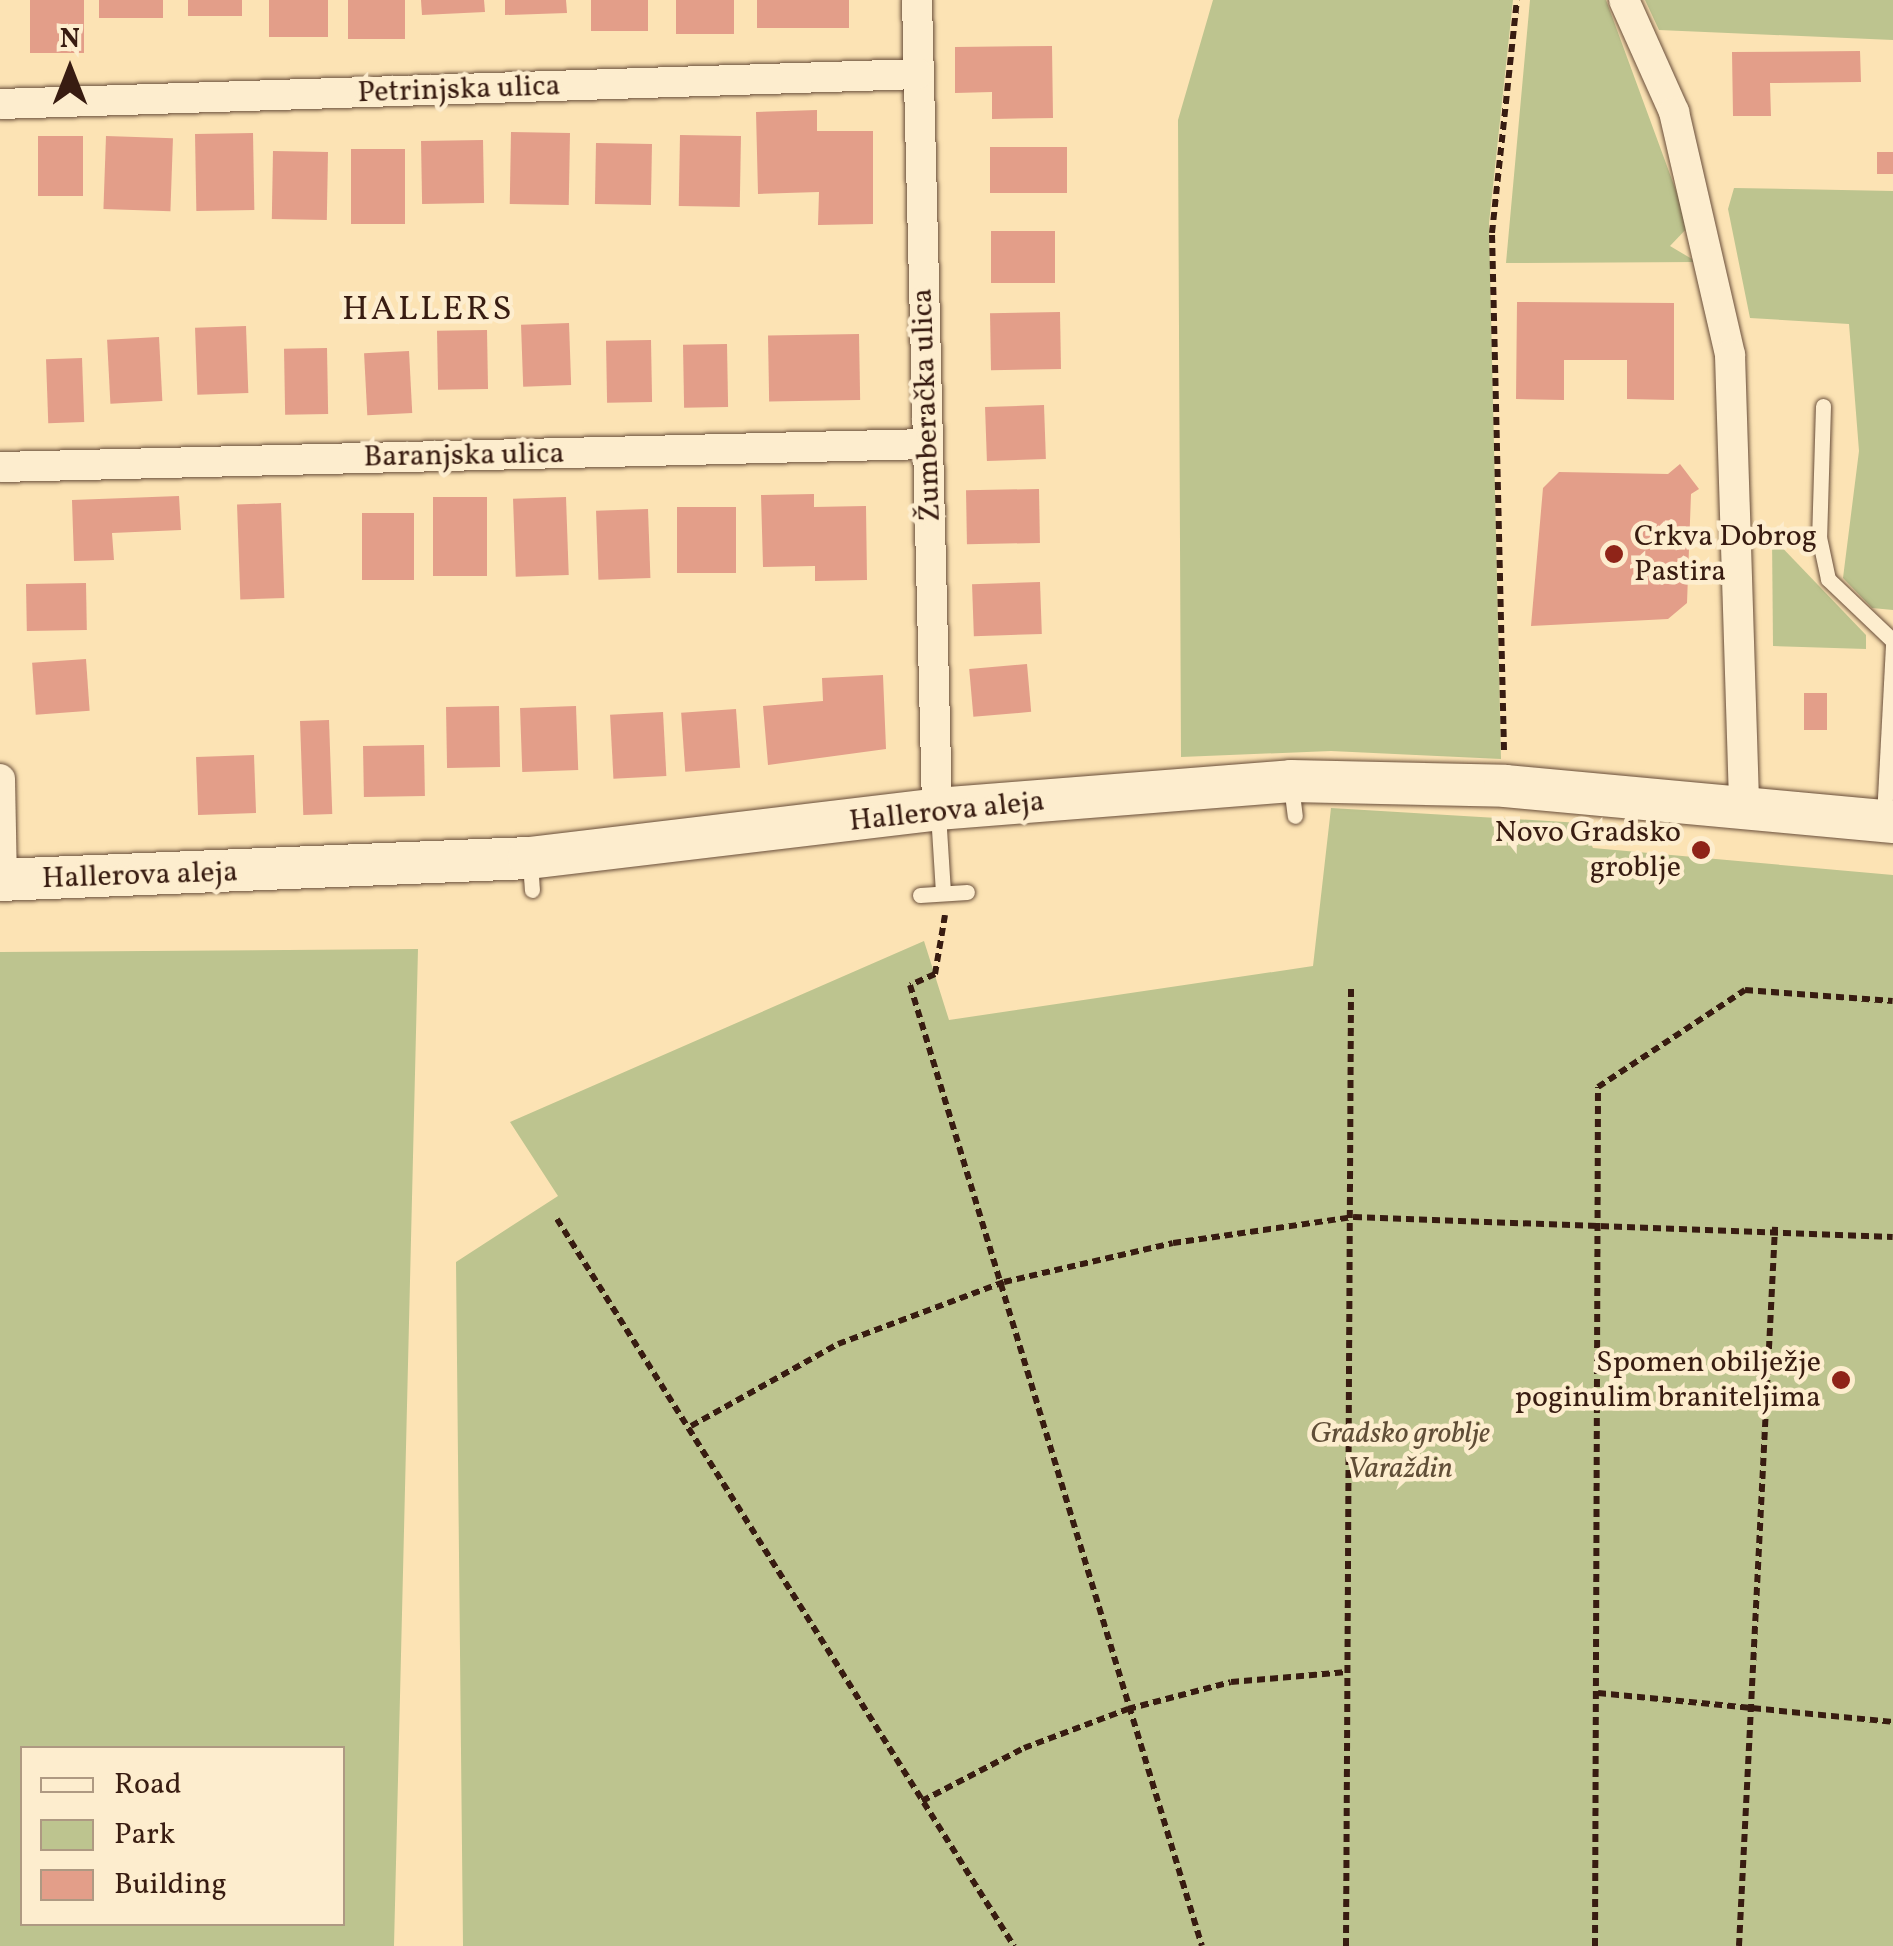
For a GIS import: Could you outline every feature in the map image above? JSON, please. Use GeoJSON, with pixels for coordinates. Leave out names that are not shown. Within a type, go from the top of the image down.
{"type":"FeatureCollection","features":[{"type":"Feature","properties":{"kind":"main road","name":"Hallerova aleja"},"geometry":{"type":"LineString","coordinates":[[1,880],[531,874],[937,809],[1293,799],[1506,786],[1888,821]]}},
{"type":"Feature","properties":{"kind":"street","name":"Žumberačka ulica"},"geometry":{"type":"LineString","coordinates":[[917,0],[937,809]]}},
{"type":"Feature","properties":{"kind":"street"},"geometry":{"type":"LineString","coordinates":[[1624,0],[1674,112],[1730,354],[1744,807]]}},
{"type":"Feature","properties":{"kind":"street","name":"Petrinjska ulica"},"geometry":{"type":"LineString","coordinates":[[0,104],[918,74]]}},
{"type":"Feature","properties":{"kind":"street","name":"Baranjska ulica"},"geometry":{"type":"LineString","coordinates":[[0,466],[928,444]]}},
{"type":"Feature","properties":{"kind":"street"},"geometry":{"type":"LineString","coordinates":[[0,780],[1,880]]}},
{"type":"Feature","properties":{"kind":"lane"},"geometry":{"type":"LineString","coordinates":[[1823,406],[1819,538],[1828,579],[1893,643],[1888,821]]}},
{"type":"Feature","properties":{"kind":"lane"},"geometry":{"type":"LineString","coordinates":[[937,809],[943,894]]}},
{"type":"Feature","properties":{"kind":"lane"},"geometry":{"type":"LineString","coordinates":[[920,895],[967,892]]}},
{"type":"Feature","properties":{"kind":"path"},"geometry":{"type":"LineString","coordinates":[[1506,786],[1492,233],[1518,0]]}},
{"type":"Feature","properties":{"kind":"path"},"geometry":{"type":"LineString","coordinates":[[943,894],[948,938],[935,974],[910,985],[1004,1282],[1128,1709],[1202,1946]]}},
{"type":"Feature","properties":{"kind":"path"},"geometry":{"type":"LineString","coordinates":[[1346,1946],[1354,1217],[1351,985]]}},
{"type":"Feature","properties":{"kind":"path"},"geometry":{"type":"LineString","coordinates":[[1595,1946],[1598,1087],[1745,990],[1893,1001]]}},
{"type":"Feature","properties":{"kind":"path"},"geometry":{"type":"LineString","coordinates":[[691,1426],[838,1344],[1004,1282],[1172,1243],[1354,1217],[1775,1227],[1893,1236]]}},
{"type":"Feature","properties":{"kind":"path"},"geometry":{"type":"LineString","coordinates":[[557,1219],[691,1426],[1014,1946]]}},
{"type":"Feature","properties":{"kind":"path"},"geometry":{"type":"LineString","coordinates":[[1739,1946],[1775,1227]]}},
{"type":"Feature","properties":{"kind":"path"},"geometry":{"type":"LineString","coordinates":[[922,1801],[1024,1748],[1128,1709],[1230,1682],[1347,1672]]}},
{"type":"Feature","properties":{"kind":"path"},"geometry":{"type":"LineString","coordinates":[[1598,1694],[1893,1722]]}},
{"type":"Feature","properties":{"kind":"green space"},"geometry":{"type":"Polygon","coordinates":[[[1213,0],[1513,0],[1489,223],[1501,759],[1331,751],[1181,757],[1178,120],[1213,0]]]}},
{"type":"Feature","properties":{"kind":"green space"},"geometry":{"type":"Polygon","coordinates":[[[1530,0],[1606,0],[1689,226],[1670,246],[1697,262],[1506,263],[1530,0]]]}},
{"type":"Feature","properties":{"kind":"green space"},"geometry":{"type":"Polygon","coordinates":[[[1645,0],[1893,0],[1893,40],[1659,30],[1645,0]]]}},
{"type":"Feature","properties":{"kind":"green space"},"geometry":{"type":"Polygon","coordinates":[[[1734,188],[1893,191],[1893,610],[1872,608],[1843,578],[1859,451],[1849,324],[1750,318],[1728,209],[1734,188]]]}},
{"type":"Feature","properties":{"kind":"green space"},"geometry":{"type":"Polygon","coordinates":[[[1772,537],[1866,635],[1866,649],[1773,646],[1772,537]]]}},
{"type":"Feature","properties":{"kind":"green space","name":"Gradsko groblje Varaždin"},"geometry":{"type":"Polygon","coordinates":[[[1331,808],[1581,823],[1593,848],[1893,875],[1893,1946],[463,1946],[456,1262],[558,1196],[510,1122],[924,941],[949,1020],[1313,966],[1331,808]]]}},
{"type":"Feature","properties":{"kind":"green space"},"geometry":{"type":"Polygon","coordinates":[[[418,949],[394,1946],[0,1946],[0,952],[418,949]]]}},
{"type":"Feature","properties":{"kind":"building"},"geometry":{"type":"Polygon","coordinates":[[[30,0],[84,0],[84,53],[30,53],[30,0]]]}},
{"type":"Feature","properties":{"kind":"building"},"geometry":{"type":"Polygon","coordinates":[[[99,0],[163,0],[163,18],[99,18],[99,0]]]}},
{"type":"Feature","properties":{"kind":"building"},"geometry":{"type":"Polygon","coordinates":[[[188,0],[242,0],[242,16],[188,16],[188,0]]]}},
{"type":"Feature","properties":{"kind":"building"},"geometry":{"type":"Polygon","coordinates":[[[269,0],[328,0],[328,37],[269,37],[269,0]]]}},
{"type":"Feature","properties":{"kind":"building"},"geometry":{"type":"Polygon","coordinates":[[[348,0],[405,0],[405,39],[348,39],[348,0]]]}},
{"type":"Feature","properties":{"kind":"building"},"geometry":{"type":"Polygon","coordinates":[[[421,0],[484,0],[485,12],[422,15],[421,0]]]}},
{"type":"Feature","properties":{"kind":"building"},"geometry":{"type":"Polygon","coordinates":[[[505,0],[566,0],[567,13],[505,15],[505,0]]]}},
{"type":"Feature","properties":{"kind":"building"},"geometry":{"type":"Polygon","coordinates":[[[591,0],[648,0],[648,31],[591,31],[591,0]]]}},
{"type":"Feature","properties":{"kind":"building"},"geometry":{"type":"Polygon","coordinates":[[[676,0],[734,0],[734,34],[676,34],[676,0]]]}},
{"type":"Feature","properties":{"kind":"building"},"geometry":{"type":"Polygon","coordinates":[[[757,0],[849,0],[849,28],[757,28],[757,0]]]}},
{"type":"Feature","properties":{"kind":"building"},"geometry":{"type":"Polygon","coordinates":[[[1052,46],[1053,118],[992,119],[992,92],[955,93],[955,47],[1052,46]]]}},
{"type":"Feature","properties":{"kind":"building"},"geometry":{"type":"Polygon","coordinates":[[[1860,51],[1861,82],[1770,83],[1771,116],[1733,116],[1732,52],[1860,51]]]}},
{"type":"Feature","properties":{"kind":"building"},"geometry":{"type":"Polygon","coordinates":[[[817,110],[817,131],[873,131],[873,224],[818,225],[819,192],[758,194],[756,112],[817,110]]]}},
{"type":"Feature","properties":{"kind":"building"},"geometry":{"type":"Polygon","coordinates":[[[511,132],[570,133],[569,205],[510,204],[511,132]]]}},
{"type":"Feature","properties":{"kind":"building"},"geometry":{"type":"Polygon","coordinates":[[[253,133],[254,210],[196,211],[195,134],[253,133]]]}},
{"type":"Feature","properties":{"kind":"building"},"geometry":{"type":"Polygon","coordinates":[[[680,135],[741,136],[740,207],[679,206],[680,135]]]}},
{"type":"Feature","properties":{"kind":"building"},"geometry":{"type":"Polygon","coordinates":[[[38,136],[83,136],[83,196],[38,196],[38,136]]]}},
{"type":"Feature","properties":{"kind":"building"},"geometry":{"type":"Polygon","coordinates":[[[106,136],[173,138],[170,211],[103,209],[106,136]]]}},
{"type":"Feature","properties":{"kind":"building"},"geometry":{"type":"Polygon","coordinates":[[[483,140],[484,203],[422,204],[421,141],[483,140]]]}},
{"type":"Feature","properties":{"kind":"building"},"geometry":{"type":"Polygon","coordinates":[[[596,143],[652,144],[651,205],[595,204],[596,143]]]}},
{"type":"Feature","properties":{"kind":"building"},"geometry":{"type":"Polygon","coordinates":[[[990,147],[1067,147],[1067,193],[990,193],[990,147]]]}},
{"type":"Feature","properties":{"kind":"building"},"geometry":{"type":"Polygon","coordinates":[[[351,149],[405,149],[405,224],[351,224],[351,149]]]}},
{"type":"Feature","properties":{"kind":"building"},"geometry":{"type":"Polygon","coordinates":[[[273,151],[328,152],[327,220],[272,219],[273,151]]]}},
{"type":"Feature","properties":{"kind":"building"},"geometry":{"type":"Polygon","coordinates":[[[1877,152],[1893,152],[1893,174],[1877,174],[1877,152]]]}},
{"type":"Feature","properties":{"kind":"building"},"geometry":{"type":"Polygon","coordinates":[[[991,231],[1055,231],[1055,283],[991,283],[991,231]]]}},
{"type":"Feature","properties":{"kind":"building"},"geometry":{"type":"Polygon","coordinates":[[[1517,302],[1674,303],[1674,400],[1627,399],[1627,360],[1564,360],[1564,400],[1516,399],[1517,302]]]}},
{"type":"Feature","properties":{"kind":"building"},"geometry":{"type":"Polygon","coordinates":[[[1060,312],[1061,369],[991,370],[990,313],[1060,312]]]}},
{"type":"Feature","properties":{"kind":"building"},"geometry":{"type":"Polygon","coordinates":[[[569,323],[571,385],[523,387],[521,325],[569,323]]]}},
{"type":"Feature","properties":{"kind":"building"},"geometry":{"type":"Polygon","coordinates":[[[246,326],[248,393],[197,395],[195,328],[246,326]]]}},
{"type":"Feature","properties":{"kind":"building"},"geometry":{"type":"Polygon","coordinates":[[[487,330],[488,389],[438,390],[437,331],[487,330]]]}},
{"type":"Feature","properties":{"kind":"building"},"geometry":{"type":"Polygon","coordinates":[[[859,334],[860,400],[769,402],[768,336],[859,334]]]}},
{"type":"Feature","properties":{"kind":"building"},"geometry":{"type":"Polygon","coordinates":[[[159,337],[162,401],[110,404],[107,340],[159,337]]]}},
{"type":"Feature","properties":{"kind":"building"},"geometry":{"type":"Polygon","coordinates":[[[651,340],[652,402],[607,403],[606,341],[651,340]]]}},
{"type":"Feature","properties":{"kind":"building"},"geometry":{"type":"Polygon","coordinates":[[[727,344],[728,407],[684,408],[683,345],[727,344]]]}},
{"type":"Feature","properties":{"kind":"building"},"geometry":{"type":"Polygon","coordinates":[[[327,348],[328,414],[285,415],[284,349],[327,348]]]}},
{"type":"Feature","properties":{"kind":"building"},"geometry":{"type":"Polygon","coordinates":[[[409,351],[412,413],[367,415],[364,353],[409,351]]]}},
{"type":"Feature","properties":{"kind":"building"},"geometry":{"type":"Polygon","coordinates":[[[82,358],[84,422],[48,423],[46,359],[82,358]]]}},
{"type":"Feature","properties":{"kind":"building"},"geometry":{"type":"Polygon","coordinates":[[[1044,405],[1046,459],[987,461],[985,407],[1044,405]]]}},
{"type":"Feature","properties":{"kind":"building","name":"Crkva Dobrog Pastira"},"geometry":{"type":"Polygon","coordinates":[[[1680,464],[1699,489],[1691,494],[1687,603],[1668,619],[1531,626],[1543,488],[1559,472],[1668,474],[1680,464]]]}},
{"type":"Feature","properties":{"kind":"building"},"geometry":{"type":"Polygon","coordinates":[[[1039,489],[1040,543],[967,544],[966,490],[1039,489]]]}},
{"type":"Feature","properties":{"kind":"building"},"geometry":{"type":"Polygon","coordinates":[[[814,494],[814,507],[866,506],[867,580],[815,581],[815,566],[763,567],[761,495],[814,494]]]}},
{"type":"Feature","properties":{"kind":"building"},"geometry":{"type":"Polygon","coordinates":[[[179,496],[181,530],[112,533],[114,560],[74,561],[72,500],[179,496]]]}},
{"type":"Feature","properties":{"kind":"building"},"geometry":{"type":"Polygon","coordinates":[[[433,497],[487,497],[487,576],[433,576],[433,497]]]}},
{"type":"Feature","properties":{"kind":"building"},"geometry":{"type":"Polygon","coordinates":[[[566,497],[569,575],[516,577],[513,499],[566,497]]]}},
{"type":"Feature","properties":{"kind":"building"},"geometry":{"type":"Polygon","coordinates":[[[281,503],[284,598],[240,599],[237,505],[281,503]]]}},
{"type":"Feature","properties":{"kind":"building"},"geometry":{"type":"Polygon","coordinates":[[[677,507],[736,507],[736,573],[677,573],[677,507]]]}},
{"type":"Feature","properties":{"kind":"building"},"geometry":{"type":"Polygon","coordinates":[[[648,509],[650,578],[598,580],[596,511],[648,509]]]}},
{"type":"Feature","properties":{"kind":"building"},"geometry":{"type":"Polygon","coordinates":[[[362,513],[414,513],[414,580],[362,580],[362,513]]]}},
{"type":"Feature","properties":{"kind":"building"},"geometry":{"type":"Polygon","coordinates":[[[1040,582],[1042,634],[974,636],[972,584],[1040,582]]]}},
{"type":"Feature","properties":{"kind":"building"},"geometry":{"type":"Polygon","coordinates":[[[86,583],[87,630],[27,631],[26,584],[86,583]]]}},
{"type":"Feature","properties":{"kind":"building"},"geometry":{"type":"Polygon","coordinates":[[[86,659],[90,711],[36,715],[32,663],[86,659]]]}},
{"type":"Feature","properties":{"kind":"building"},"geometry":{"type":"Polygon","coordinates":[[[1027,664],[1031,712],[973,717],[969,669],[1027,664]]]}},
{"type":"Feature","properties":{"kind":"building"},"geometry":{"type":"Polygon","coordinates":[[[883,675],[886,749],[768,765],[763,706],[823,701],[822,678],[883,675]]]}},
{"type":"Feature","properties":{"kind":"building"},"geometry":{"type":"Polygon","coordinates":[[[1804,693],[1827,693],[1827,730],[1804,730],[1804,693]]]}},
{"type":"Feature","properties":{"kind":"building"},"geometry":{"type":"Polygon","coordinates":[[[499,706],[500,767],[447,768],[446,707],[499,706]]]}},
{"type":"Feature","properties":{"kind":"building"},"geometry":{"type":"Polygon","coordinates":[[[576,706],[578,770],[522,772],[520,708],[576,706]]]}},
{"type":"Feature","properties":{"kind":"building"},"geometry":{"type":"Polygon","coordinates":[[[736,709],[740,768],[685,772],[681,713],[736,709]]]}},
{"type":"Feature","properties":{"kind":"building"},"geometry":{"type":"Polygon","coordinates":[[[663,712],[666,776],[613,779],[610,715],[663,712]]]}},
{"type":"Feature","properties":{"kind":"building"},"geometry":{"type":"Polygon","coordinates":[[[329,720],[332,814],[303,815],[300,721],[329,720]]]}},
{"type":"Feature","properties":{"kind":"building"},"geometry":{"type":"Polygon","coordinates":[[[424,745],[425,796],[364,797],[363,746],[424,745]]]}},
{"type":"Feature","properties":{"kind":"building"},"geometry":{"type":"Polygon","coordinates":[[[254,755],[256,813],[198,815],[196,757],[254,755]]]}},
{"type":"Feature","properties":{"kind":"place","name":"Crkva Dobrog Pastira"},"geometry":{"type":"Point","coordinates":[1614,554]}},
{"type":"Feature","properties":{"kind":"place","name":"Novo Gradsko groblje"},"geometry":{"type":"Point","coordinates":[1701,850]}},
{"type":"Feature","properties":{"kind":"place","name":"Spomen obilježje poginulim braniteljima"},"geometry":{"type":"Point","coordinates":[1841,1380]}},
{"type":"Feature","properties":{"kind":"district","name":"HALLERS"},"geometry":{"type":"Point","coordinates":[428,310]}}]}
